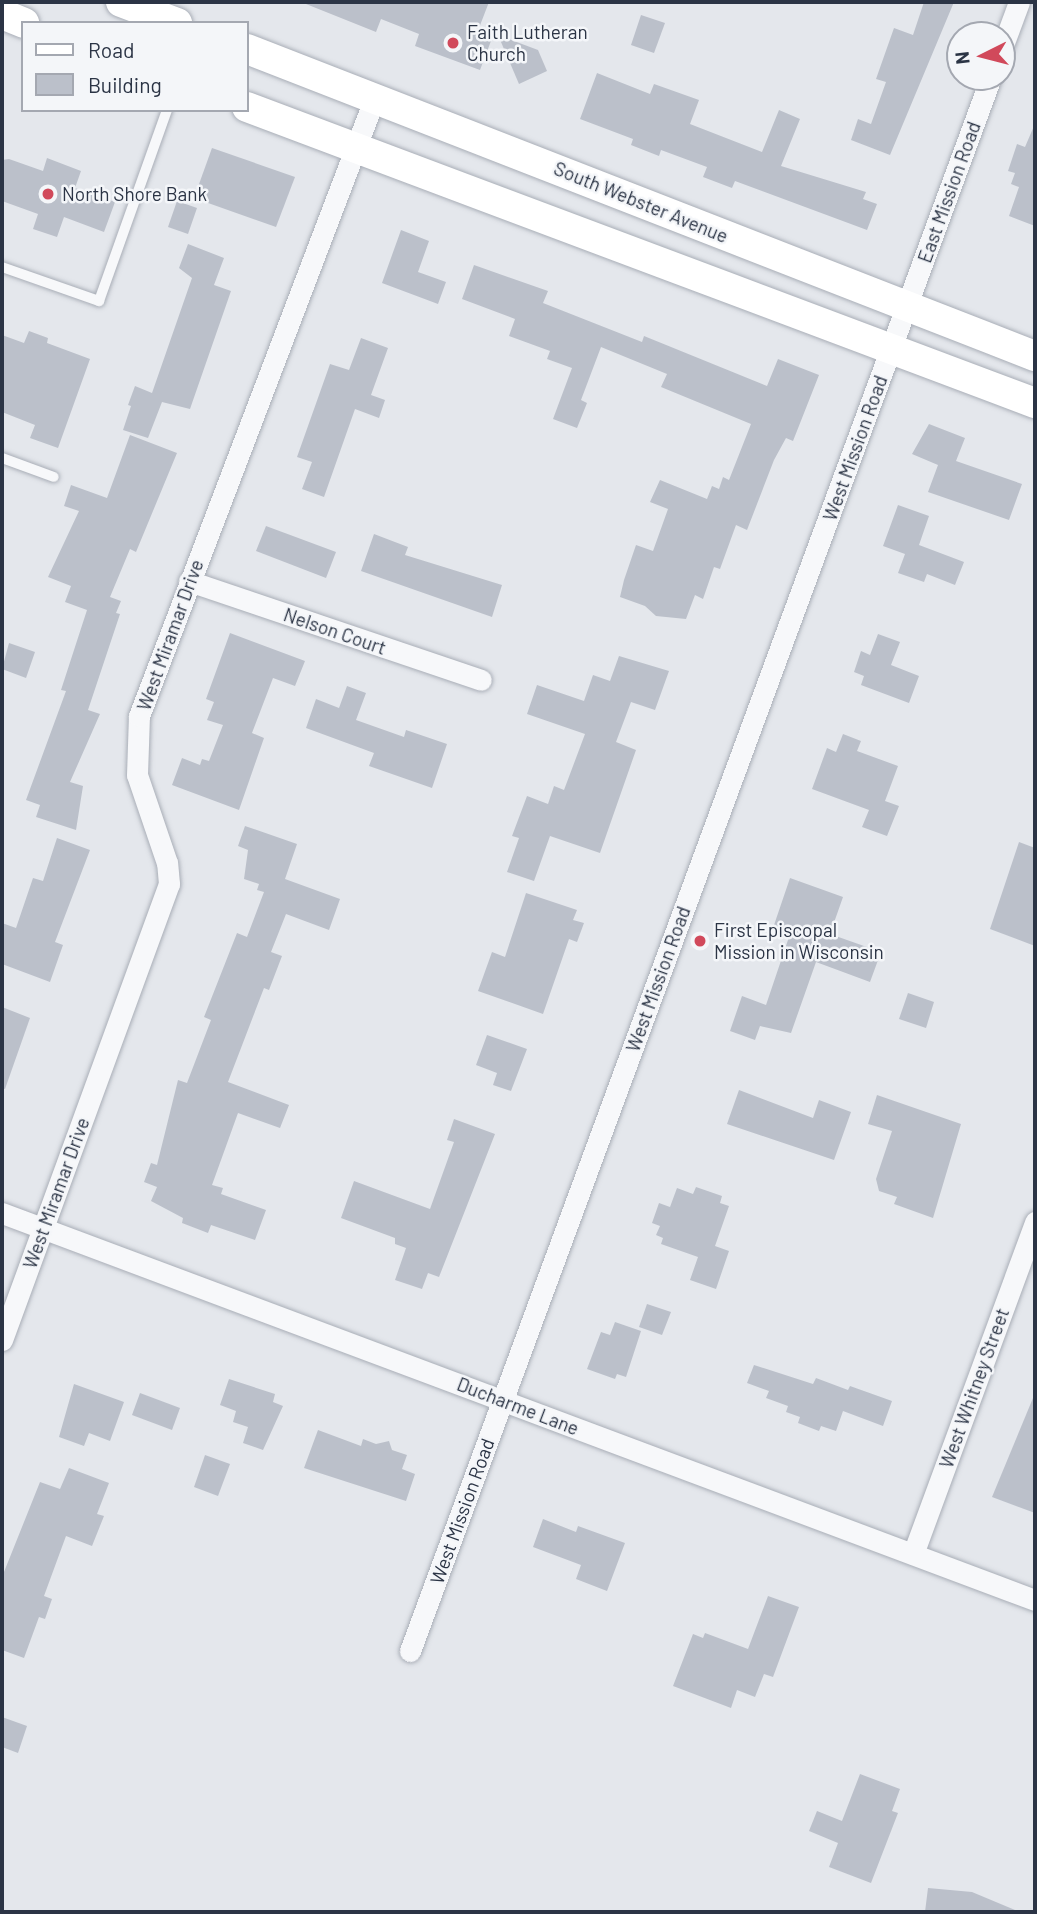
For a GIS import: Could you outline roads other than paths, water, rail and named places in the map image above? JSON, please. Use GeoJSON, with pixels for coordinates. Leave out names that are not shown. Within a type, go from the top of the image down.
{"type":"FeatureCollection","features":[{"type":"Feature","properties":{"kind":"main road"},"geometry":{"type":"LineString","coordinates":[[121,2],[172,21]]}},
{"type":"Feature","properties":{"kind":"main road"},"geometry":{"type":"LineString","coordinates":[[2,14],[21,22]]}},
{"type":"Feature","properties":{"kind":"main road","name":"South Webster Avenue"},"geometry":{"type":"LineString","coordinates":[[248,49],[375,97],[906,308],[1035,356]]}},
{"type":"Feature","properties":{"kind":"main road"},"geometry":{"type":"LineString","coordinates":[[248,107],[1035,403]]}},
{"type":"Feature","properties":{"kind":"street"},"geometry":{"type":"LineString","coordinates":[[1012,21],[1019,2]]}},
{"type":"Feature","properties":{"kind":"street","name":"East Mission Road"},"geometry":{"type":"LineString","coordinates":[[906,308],[986,91]]}},
{"type":"Feature","properties":{"kind":"street","name":"West Miramar Drive"},"geometry":{"type":"LineString","coordinates":[[2,1340],[169,884],[167,863],[137,775],[136,740],[139,716],[375,97]]}},
{"type":"Feature","properties":{"kind":"street","name":"West Mission Road"},"geometry":{"type":"LineString","coordinates":[[411,1651],[906,308]]}},
{"type":"Feature","properties":{"kind":"street","name":"Nelson Court"},"geometry":{"type":"LineString","coordinates":[[189,581],[481,680]]}},
{"type":"Feature","properties":{"kind":"street","name":"Ducharme Lane"},"geometry":{"type":"LineString","coordinates":[[2,1213],[1035,1600]]}},
{"type":"Feature","properties":{"kind":"street","name":"West Whitney Street"},"geometry":{"type":"LineString","coordinates":[[913,1554],[1035,1222]]}},
{"type":"Feature","properties":{"kind":"lane"},"geometry":{"type":"LineString","coordinates":[[2,267],[99,301],[166,112]]}},
{"type":"Feature","properties":{"kind":"lane"},"geometry":{"type":"LineString","coordinates":[[2,458],[54,477]]}},
{"type":"Feature","properties":{"kind":"place","name":"Faith Lutheran Church"},"geometry":{"type":"Point","coordinates":[453,43]}},
{"type":"Feature","properties":{"kind":"place","name":"North Shore Bank"},"geometry":{"type":"Point","coordinates":[48,194]}},
{"type":"Feature","properties":{"kind":"place","name":"First Episcopal Mission in Wisconsin"},"geometry":{"type":"Point","coordinates":[700,941]}}]}
